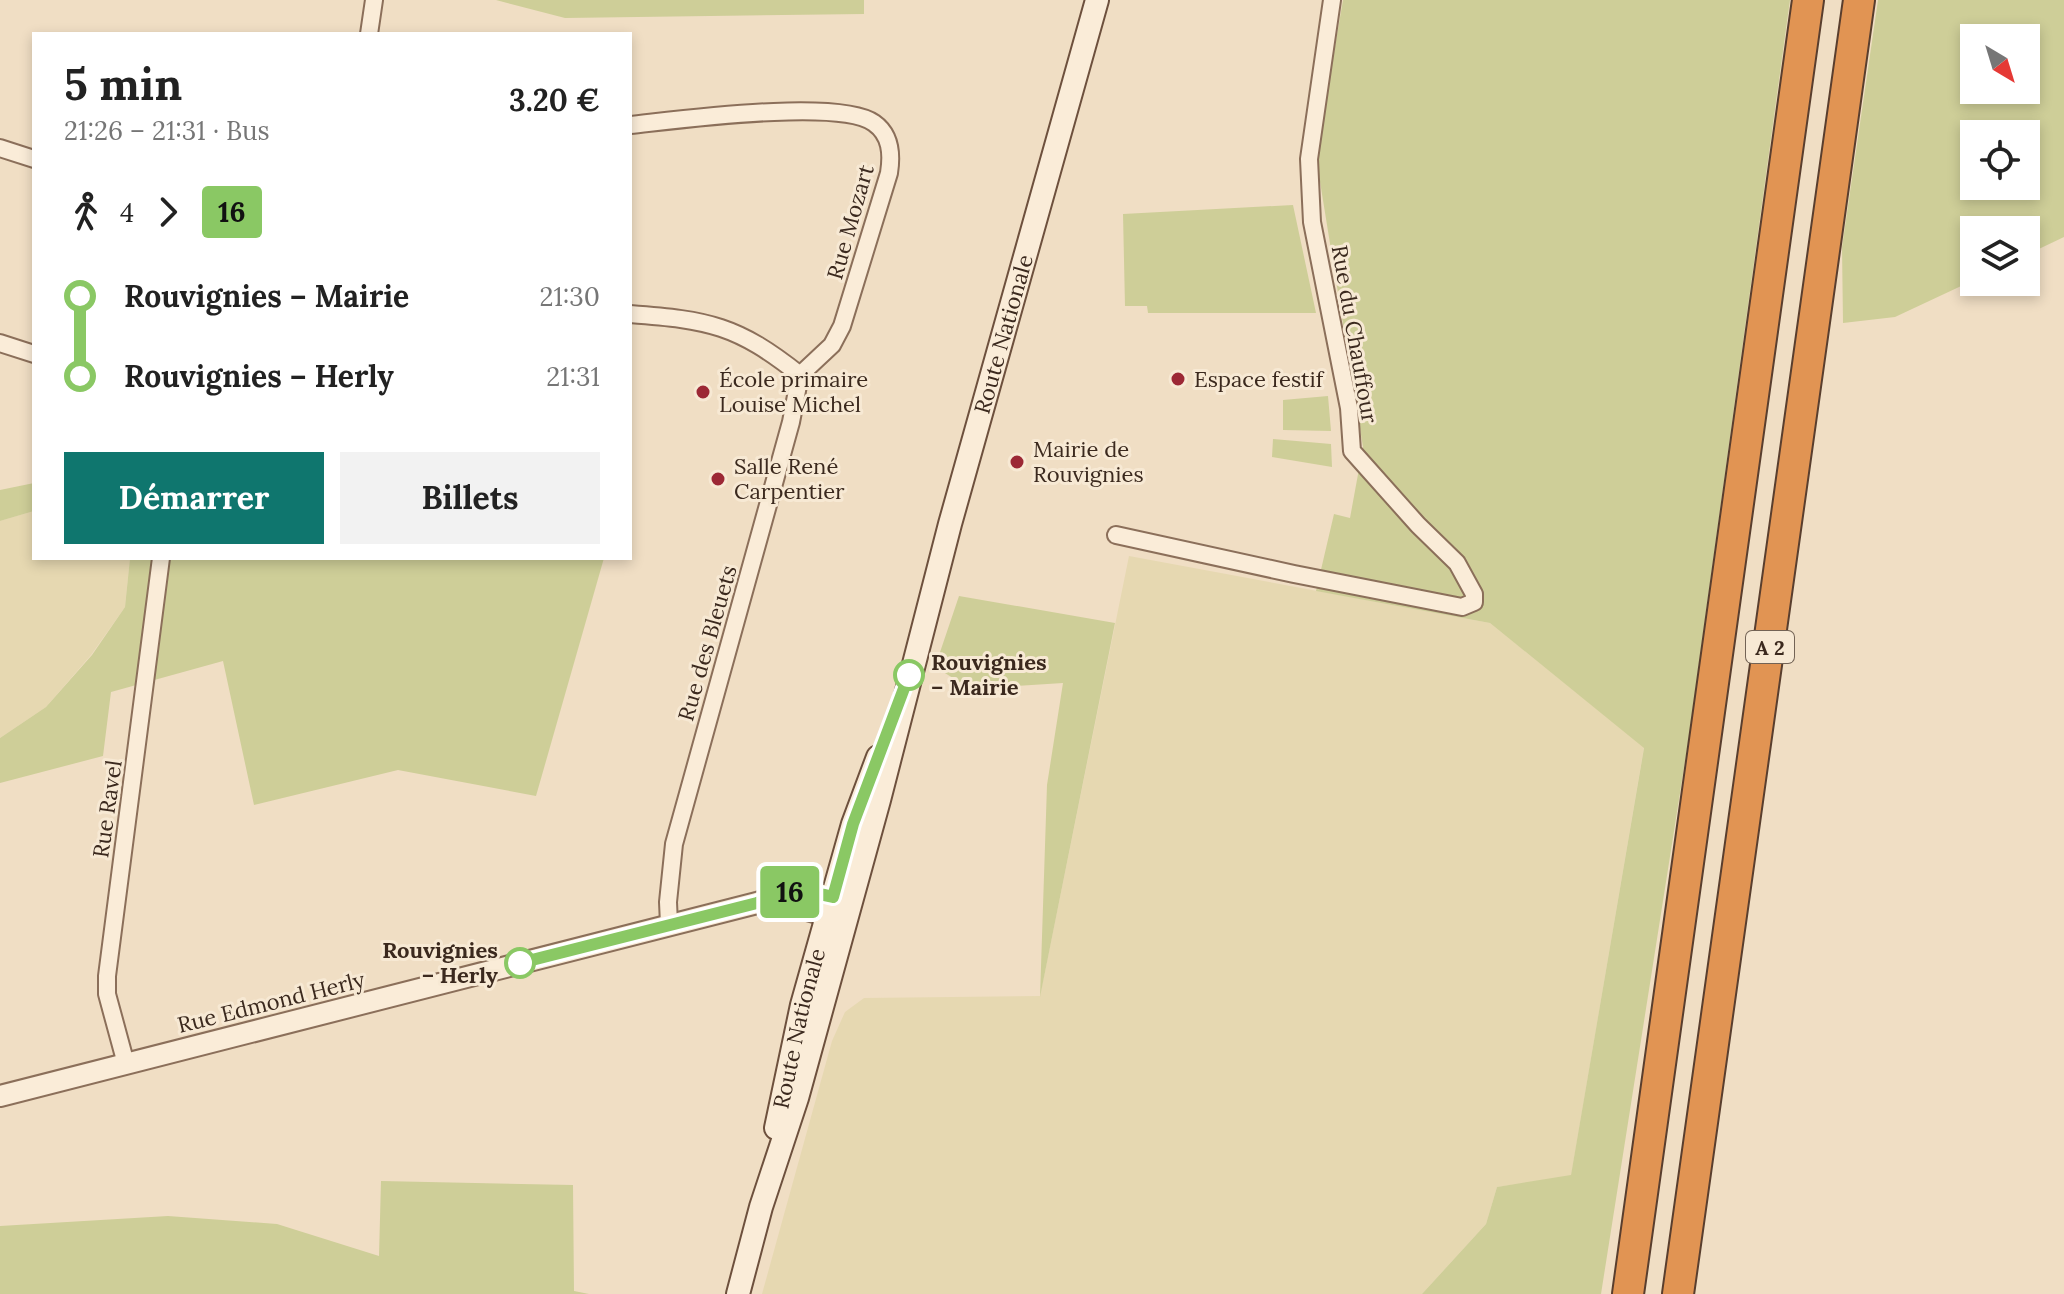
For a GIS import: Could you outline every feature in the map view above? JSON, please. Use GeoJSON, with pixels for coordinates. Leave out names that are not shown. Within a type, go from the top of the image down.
{"type":"FeatureCollection","features":[{"type":"Feature","properties":{"kind":"highway","name":"A 2"},"geometry":{"type":"LineString","coordinates":[[1628,1294],[1808,0]]}},
{"type":"Feature","properties":{"kind":"highway","name":"A 2"},"geometry":{"type":"LineString","coordinates":[[1678,1294],[1859,0]]}},
{"type":"Feature","properties":{"kind":"main road","name":"Route Nationale"},"geometry":{"type":"LineString","coordinates":[[738,1294],[761,1207],[795,1031],[882,789],[911,670],[1097,0]]}},
{"type":"Feature","properties":{"kind":"street"},"geometry":{"type":"LineString","coordinates":[[369,32],[374,0]]}},
{"type":"Feature","properties":{"kind":"street","name":"Rue du Chauffour"},"geometry":{"type":"LineString","coordinates":[[1116,535],[1446,604],[1466,607],[1474,602],[1474,594],[1457,563],[1418,525],[1352,451],[1349,408],[1312,222],[1308,181],[1332,0]]}},
{"type":"Feature","properties":{"kind":"street","name":"Rue Mozart"},"geometry":{"type":"LineString","coordinates":[[632,125],[766,113],[827,112],[864,118],[885,135],[891,153],[889,173],[842,326],[832,345],[800,375]]}},
{"type":"Feature","properties":{"kind":"street"},"geometry":{"type":"LineString","coordinates":[[0,148],[32,158]]}},
{"type":"Feature","properties":{"kind":"street"},"geometry":{"type":"LineString","coordinates":[[632,314],[695,321],[724,328],[758,344],[800,375]]}},
{"type":"Feature","properties":{"kind":"street"},"geometry":{"type":"LineString","coordinates":[[0,343],[32,353]]}},
{"type":"Feature","properties":{"kind":"street","name":"Rue des Bleuets"},"geometry":{"type":"LineString","coordinates":[[669,924],[674,844],[791,422],[800,375]]}},
{"type":"Feature","properties":{"kind":"street","name":"Rue Ravel"},"geometry":{"type":"LineString","coordinates":[[126,1064],[107,994],[107,976],[161,560]]}},
{"type":"Feature","properties":{"kind":"street","name":"Rue Edmond Herly"},"geometry":{"type":"LineString","coordinates":[[0,1096],[757,903],[839,909]]}},
{"type":"Feature","properties":{"kind":"shaded area"},"geometry":{"type":"Polygon","coordinates":[[[32,512],[32,560],[130,560],[125,607],[91,655],[46,707],[0,738],[0,521],[32,512]]]}},
{"type":"Feature","properties":{"kind":"shaded area"},"geometry":{"type":"Polygon","coordinates":[[[1129,556],[1490,623],[1644,747],[1571,1176],[1497,1187],[1486,1224],[1422,1294],[762,1294],[832,1041],[845,1012],[864,998],[1040,996],[1129,556]]]}},
{"type":"Feature","properties":{"kind":"green space"},"geometry":{"type":"Polygon","coordinates":[[[496,0],[864,0],[864,14],[565,18],[496,0]]]}},
{"type":"Feature","properties":{"kind":"green space"},"geometry":{"type":"Polygon","coordinates":[[[1343,0],[1790,0],[1689,736],[1601,1294],[1422,1294],[1486,1224],[1497,1187],[1571,1175],[1644,748],[1490,623],[1316,591],[1334,514],[1350,518],[1363,447],[1316,157],[1343,0]]]}},
{"type":"Feature","properties":{"kind":"green space"},"geometry":{"type":"Polygon","coordinates":[[[1878,0],[2064,0],[2064,237],[2040,248],[2040,216],[1960,216],[1960,287],[1895,317],[1843,323],[1842,247],[1878,0]]]}},
{"type":"Feature","properties":{"kind":"green space"},"geometry":{"type":"Polygon","coordinates":[[[1293,205],[1316,313],[1148,313],[1147,306],[1125,306],[1123,214],[1293,205]]]}},
{"type":"Feature","properties":{"kind":"green space"},"geometry":{"type":"Polygon","coordinates":[[[1328,396],[1331,431],[1283,430],[1283,400],[1328,396]]]}},
{"type":"Feature","properties":{"kind":"green space"},"geometry":{"type":"Polygon","coordinates":[[[1273,439],[1331,444],[1332,467],[1272,457],[1273,439]]]}},
{"type":"Feature","properties":{"kind":"green space"},"geometry":{"type":"Polygon","coordinates":[[[32,483],[32,512],[0,521],[0,490],[32,483]]]}},
{"type":"Feature","properties":{"kind":"green space"},"geometry":{"type":"Polygon","coordinates":[[[130,560],[603,560],[536,796],[398,770],[254,805],[223,661],[111,692],[103,756],[0,783],[0,738],[46,707],[92,655],[125,607],[130,560]]]}},
{"type":"Feature","properties":{"kind":"green space"},"geometry":{"type":"Polygon","coordinates":[[[959,596],[1115,623],[1040,997],[1047,785],[1063,683],[971,689],[935,667],[959,596]]]}},
{"type":"Feature","properties":{"kind":"green space"},"geometry":{"type":"Polygon","coordinates":[[[381,1181],[573,1185],[574,1291],[589,1294],[0,1294],[0,1226],[168,1216],[277,1224],[379,1256],[381,1181]]]}},
{"type":"Feature","properties":{"kind":"bus line","name":"16"},"geometry":{"type":"LineString","coordinates":[[520,963],[757,903],[787,892],[813,892],[833,897],[853,824],[909,675]]}},
{"type":"Feature","properties":{"kind":"place","name":"Espace festif"},"geometry":{"type":"Point","coordinates":[1178,379]}},
{"type":"Feature","properties":{"kind":"place","name":"École primaire Louise Michel"},"geometry":{"type":"Point","coordinates":[703,392]}},
{"type":"Feature","properties":{"kind":"place","name":"Mairie de Rouvignies"},"geometry":{"type":"Point","coordinates":[1017,462]}},
{"type":"Feature","properties":{"kind":"place","name":"Salle René Carpentier"},"geometry":{"type":"Point","coordinates":[718,479]}},
{"type":"Feature","properties":{"kind":"place","name":"Rouvignies – Mairie"},"geometry":{"type":"Point","coordinates":[909,675]}},
{"type":"Feature","properties":{"kind":"place","name":"Rouvignies – Herly"},"geometry":{"type":"Point","coordinates":[520,963]}}]}
